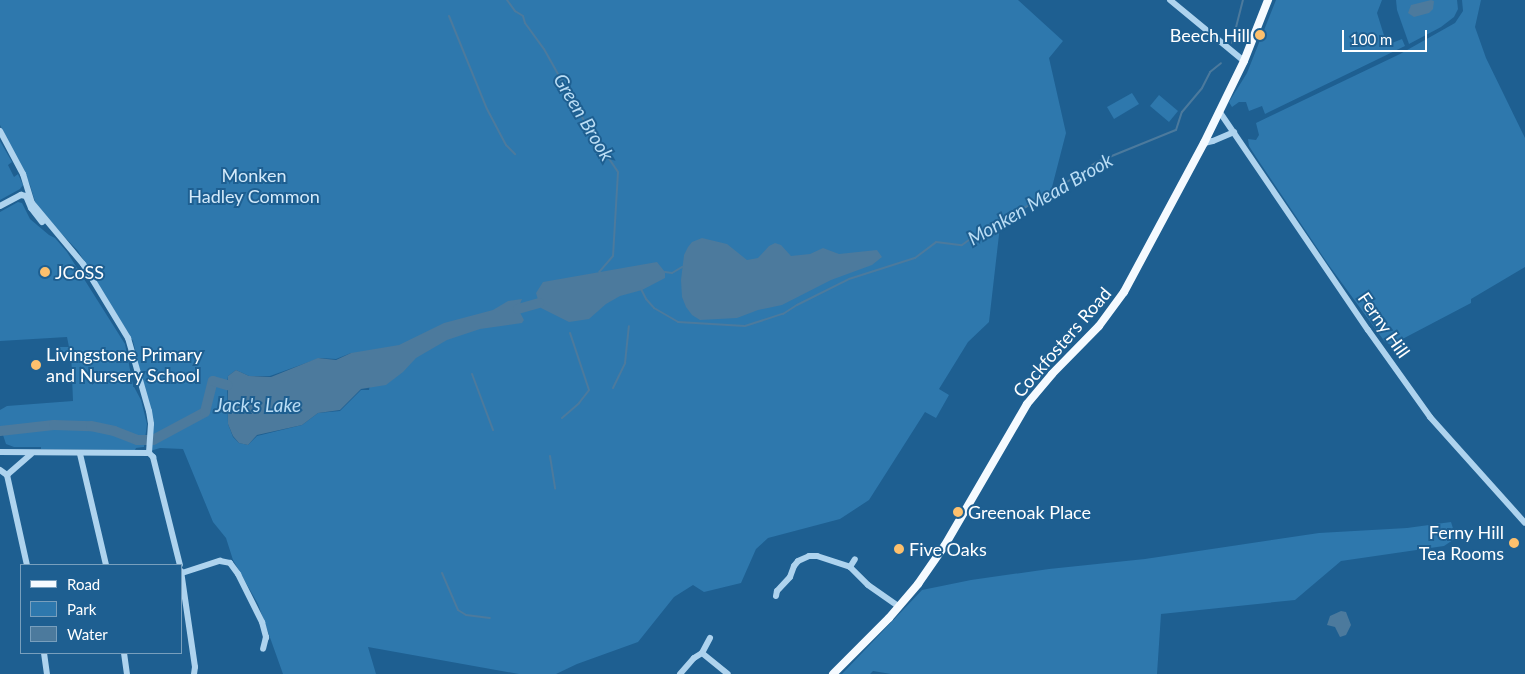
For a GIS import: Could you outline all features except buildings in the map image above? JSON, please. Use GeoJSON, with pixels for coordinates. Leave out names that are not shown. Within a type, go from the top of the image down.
{"type":"FeatureCollection","features":[{"type":"Feature","properties":{"kind":"main road","name":"Cockfosters Road"},"geometry":{"type":"LineString","coordinates":[[833,674],[899,607],[945,545],[1027,404],[1052,374],[1099,326],[1124,292],[1204,142],[1244,61],[1268,0]]}},
{"type":"Feature","properties":{"kind":"street"},"geometry":{"type":"LineString","coordinates":[[1170,0],[1244,61]]}},
{"type":"Feature","properties":{"kind":"street","name":"Ferny Hill"},"geometry":{"type":"LineString","coordinates":[[1219,110],[1368,330],[1430,416],[1525,523]]}},
{"type":"Feature","properties":{"kind":"street"},"geometry":{"type":"LineString","coordinates":[[0,131],[23,174],[32,203],[83,264],[128,338],[149,411],[151,455],[180,564]]}},
{"type":"Feature","properties":{"kind":"street"},"geometry":{"type":"LineString","coordinates":[[1204,142],[1213,141],[1234,132]]}},
{"type":"Feature","properties":{"kind":"street"},"geometry":{"type":"LineString","coordinates":[[0,206],[21,195],[26,196],[36,217],[61,236]]}},
{"type":"Feature","properties":{"kind":"street"},"geometry":{"type":"LineString","coordinates":[[0,452],[151,455]]}},
{"type":"Feature","properties":{"kind":"street"},"geometry":{"type":"LineString","coordinates":[[7,475],[31,454]]}},
{"type":"Feature","properties":{"kind":"street"},"geometry":{"type":"LineString","coordinates":[[80,454],[106,564]]}},
{"type":"Feature","properties":{"kind":"street"},"geometry":{"type":"LineString","coordinates":[[0,470],[7,475],[28,564]]}},
{"type":"Feature","properties":{"kind":"street"},"geometry":{"type":"LineString","coordinates":[[776,596],[777,591],[790,577],[794,566],[803,558],[817,556],[850,567],[868,585],[899,607]]}},
{"type":"Feature","properties":{"kind":"street"},"geometry":{"type":"LineString","coordinates":[[850,567],[855,559]]}},
{"type":"Feature","properties":{"kind":"street"},"geometry":{"type":"LineString","coordinates":[[182,572],[220,561],[230,563],[238,574],[262,622],[266,637],[264,648]]}},
{"type":"Feature","properties":{"kind":"street"},"geometry":{"type":"LineString","coordinates":[[182,579],[195,667],[194,674]]}},
{"type":"Feature","properties":{"kind":"street"},"geometry":{"type":"LineString","coordinates":[[680,674],[702,652],[710,638]]}},
{"type":"Feature","properties":{"kind":"street"},"geometry":{"type":"LineString","coordinates":[[702,652],[728,674]]}},
{"type":"Feature","properties":{"kind":"street"},"geometry":{"type":"LineString","coordinates":[[44,654],[47,674]]}},
{"type":"Feature","properties":{"kind":"street"},"geometry":{"type":"LineString","coordinates":[[124,654],[127,674]]}},
{"type":"Feature","properties":{"kind":"green space","name":"Monken Hadley Common"},"geometry":{"type":"Polygon","coordinates":[[[0,0],[1018,0],[1063,41],[1049,58],[1066,133],[1051,191],[1000,226],[989,322],[968,342],[939,389],[949,395],[936,418],[925,412],[869,500],[840,519],[768,538],[756,549],[741,583],[704,592],[693,585],[674,597],[638,642],[577,664],[556,674],[519,674],[368,647],[376,674],[283,674],[258,604],[233,560],[226,538],[213,522],[183,449],[160,448],[150,451],[151,442],[143,383],[133,341],[78,251],[37,208],[30,185],[0,125],[0,0]],[[351,353],[336,359],[320,358],[270,376],[249,376],[236,370],[228,376],[228,424],[233,437],[239,443],[248,445],[257,436],[302,425],[318,413],[340,411],[361,390],[369,390],[371,377],[351,353]]]}},
{"type":"Feature","properties":{"kind":"green space"},"geometry":{"type":"Polygon","coordinates":[[[1276,0],[1382,0],[1377,13],[1387,45],[1402,39],[1405,46],[1265,114],[1262,106],[1249,111],[1246,102],[1239,102],[1232,107],[1229,102],[1247,73],[1276,0]]]}},
{"type":"Feature","properties":{"kind":"green space"},"geometry":{"type":"Polygon","coordinates":[[[1396,0],[1457,0],[1458,9],[1454,17],[1441,27],[1409,44],[1397,10],[1396,0]]]}},
{"type":"Feature","properties":{"kind":"green space"},"geometry":{"type":"Polygon","coordinates":[[[1462,0],[1481,0],[1475,27],[1486,58],[1525,138],[1525,267],[1471,299],[1471,303],[1391,345],[1385,342],[1328,264],[1256,157],[1249,146],[1248,139],[1256,140],[1259,135],[1256,123],[1400,54],[1455,23],[1463,11],[1462,0]]]}},
{"type":"Feature","properties":{"kind":"green space"},"geometry":{"type":"Polygon","coordinates":[[[1132,93],[1139,104],[1114,119],[1107,107],[1132,93]]]}},
{"type":"Feature","properties":{"kind":"green space"},"geometry":{"type":"Polygon","coordinates":[[[1159,95],[1178,111],[1169,122],[1150,106],[1159,95]]]}},
{"type":"Feature","properties":{"kind":"green space"},"geometry":{"type":"Polygon","coordinates":[[[0,141],[12,162],[8,165],[14,177],[18,174],[23,185],[20,189],[0,200],[0,141]]]}},
{"type":"Feature","properties":{"kind":"green space","name":"JCoSS"},"geometry":{"type":"Polygon","coordinates":[[[18,202],[22,203],[30,219],[55,238],[67,252],[125,344],[133,385],[141,400],[147,424],[144,447],[136,448],[135,450],[41,449],[41,447],[14,447],[6,444],[0,426],[0,410],[7,406],[73,401],[71,352],[58,352],[57,347],[69,347],[67,337],[0,341],[0,212],[18,202]]]}},
{"type":"Feature","properties":{"kind":"green space"},"geometry":{"type":"Polygon","coordinates":[[[1451,522],[1456,538],[1444,546],[1341,561],[1295,600],[1161,614],[1157,674],[891,674],[873,671],[870,674],[842,674],[922,590],[971,580],[1049,569],[1145,559],[1319,533],[1407,528],[1451,522]]]}},
{"type":"Feature","properties":{"kind":"water"},"geometry":{"type":"Polygon","coordinates":[[[1434,1],[1433,9],[1429,13],[1414,17],[1408,13],[1411,5],[1434,1]]]}},
{"type":"Feature","properties":{"kind":"water"},"geometry":{"type":"Polygon","coordinates":[[[702,238],[727,244],[747,260],[758,258],[769,246],[775,243],[781,245],[791,256],[810,254],[823,248],[839,254],[877,250],[882,257],[872,265],[831,280],[782,305],[758,310],[737,318],[700,320],[692,315],[686,307],[682,297],[681,280],[684,255],[688,247],[692,242],[702,238]]]}},
{"type":"Feature","properties":{"kind":"water"},"geometry":{"type":"Polygon","coordinates":[[[657,262],[665,272],[665,278],[642,290],[620,296],[606,304],[589,319],[569,322],[541,308],[539,303],[536,293],[543,282],[657,262]]]}},
{"type":"Feature","properties":{"kind":"water","name":"Jack's Lake"},"geometry":{"type":"Polygon","coordinates":[[[522,299],[518,309],[524,320],[522,323],[480,329],[447,340],[416,358],[403,372],[386,385],[361,389],[340,410],[318,413],[302,425],[257,435],[248,445],[239,443],[233,436],[228,424],[228,376],[236,370],[249,376],[271,377],[318,358],[336,360],[351,353],[399,345],[444,323],[493,310],[508,301],[522,299]]]}},
{"type":"Feature","properties":{"kind":"water"},"geometry":{"type":"Polygon","coordinates":[[[1341,611],[1346,612],[1351,625],[1346,635],[1340,637],[1335,627],[1327,625],[1330,616],[1341,611]]]}},
{"type":"Feature","properties":{"kind":"waterway","name":"Green Brook"},"geometry":{"type":"LineString","coordinates":[[507,0],[515,11],[523,16],[525,23],[544,49],[587,126],[618,172],[613,256],[599,272]]}},
{"type":"Feature","properties":{"kind":"waterway","name":"Monken Mead Brook"},"geometry":{"type":"LineString","coordinates":[[1232,43],[1243,0]]}},
{"type":"Feature","properties":{"kind":"waterway"},"geometry":{"type":"LineString","coordinates":[[449,16],[487,109],[506,145],[515,154]]}},
{"type":"Feature","properties":{"kind":"waterway","name":"Monken Mead Brook"},"geometry":{"type":"LineString","coordinates":[[641,289],[646,299],[654,308],[678,322],[745,326],[783,314],[849,279],[915,258],[936,242],[962,245],[987,227],[1043,198],[1097,162],[1176,130],[1182,112],[1202,88],[1210,72],[1221,63]]}},
{"type":"Feature","properties":{"kind":"waterway"},"geometry":{"type":"LineString","coordinates":[[665,272],[672,273],[682,267]]}},
{"type":"Feature","properties":{"kind":"waterway"},"geometry":{"type":"LineString","coordinates":[[518,309],[539,303]]}},
{"type":"Feature","properties":{"kind":"waterway"},"geometry":{"type":"LineString","coordinates":[[613,388],[625,363],[629,326]]}},
{"type":"Feature","properties":{"kind":"waterway"},"geometry":{"type":"LineString","coordinates":[[562,418],[579,403],[589,390],[570,333]]}},
{"type":"Feature","properties":{"kind":"waterway"},"geometry":{"type":"LineString","coordinates":[[472,374],[493,430]]}},
{"type":"Feature","properties":{"kind":"waterway"},"geometry":{"type":"LineString","coordinates":[[0,431],[54,425],[91,426],[114,431],[137,440],[153,440],[205,412],[213,381],[227,385]]}},
{"type":"Feature","properties":{"kind":"waterway"},"geometry":{"type":"LineString","coordinates":[[550,456],[555,489]]}},
{"type":"Feature","properties":{"kind":"waterway"},"geometry":{"type":"LineString","coordinates":[[442,573],[458,610],[466,615],[490,618]]}},
{"type":"Feature","properties":{"kind":"place","name":"Beech Hill"},"geometry":{"type":"Point","coordinates":[1260,35]}},
{"type":"Feature","properties":{"kind":"place","name":"JCoSS"},"geometry":{"type":"Point","coordinates":[45,272]}},
{"type":"Feature","properties":{"kind":"place","name":"Livingstone Primary and Nursery School"},"geometry":{"type":"Point","coordinates":[36,365]}},
{"type":"Feature","properties":{"kind":"place","name":"Greenoak Place"},"geometry":{"type":"Point","coordinates":[958,512]}},
{"type":"Feature","properties":{"kind":"place","name":"Ferny Hill Tea Rooms"},"geometry":{"type":"Point","coordinates":[1514,543]}},
{"type":"Feature","properties":{"kind":"place","name":"Five Oaks"},"geometry":{"type":"Point","coordinates":[899,549]}}]}
